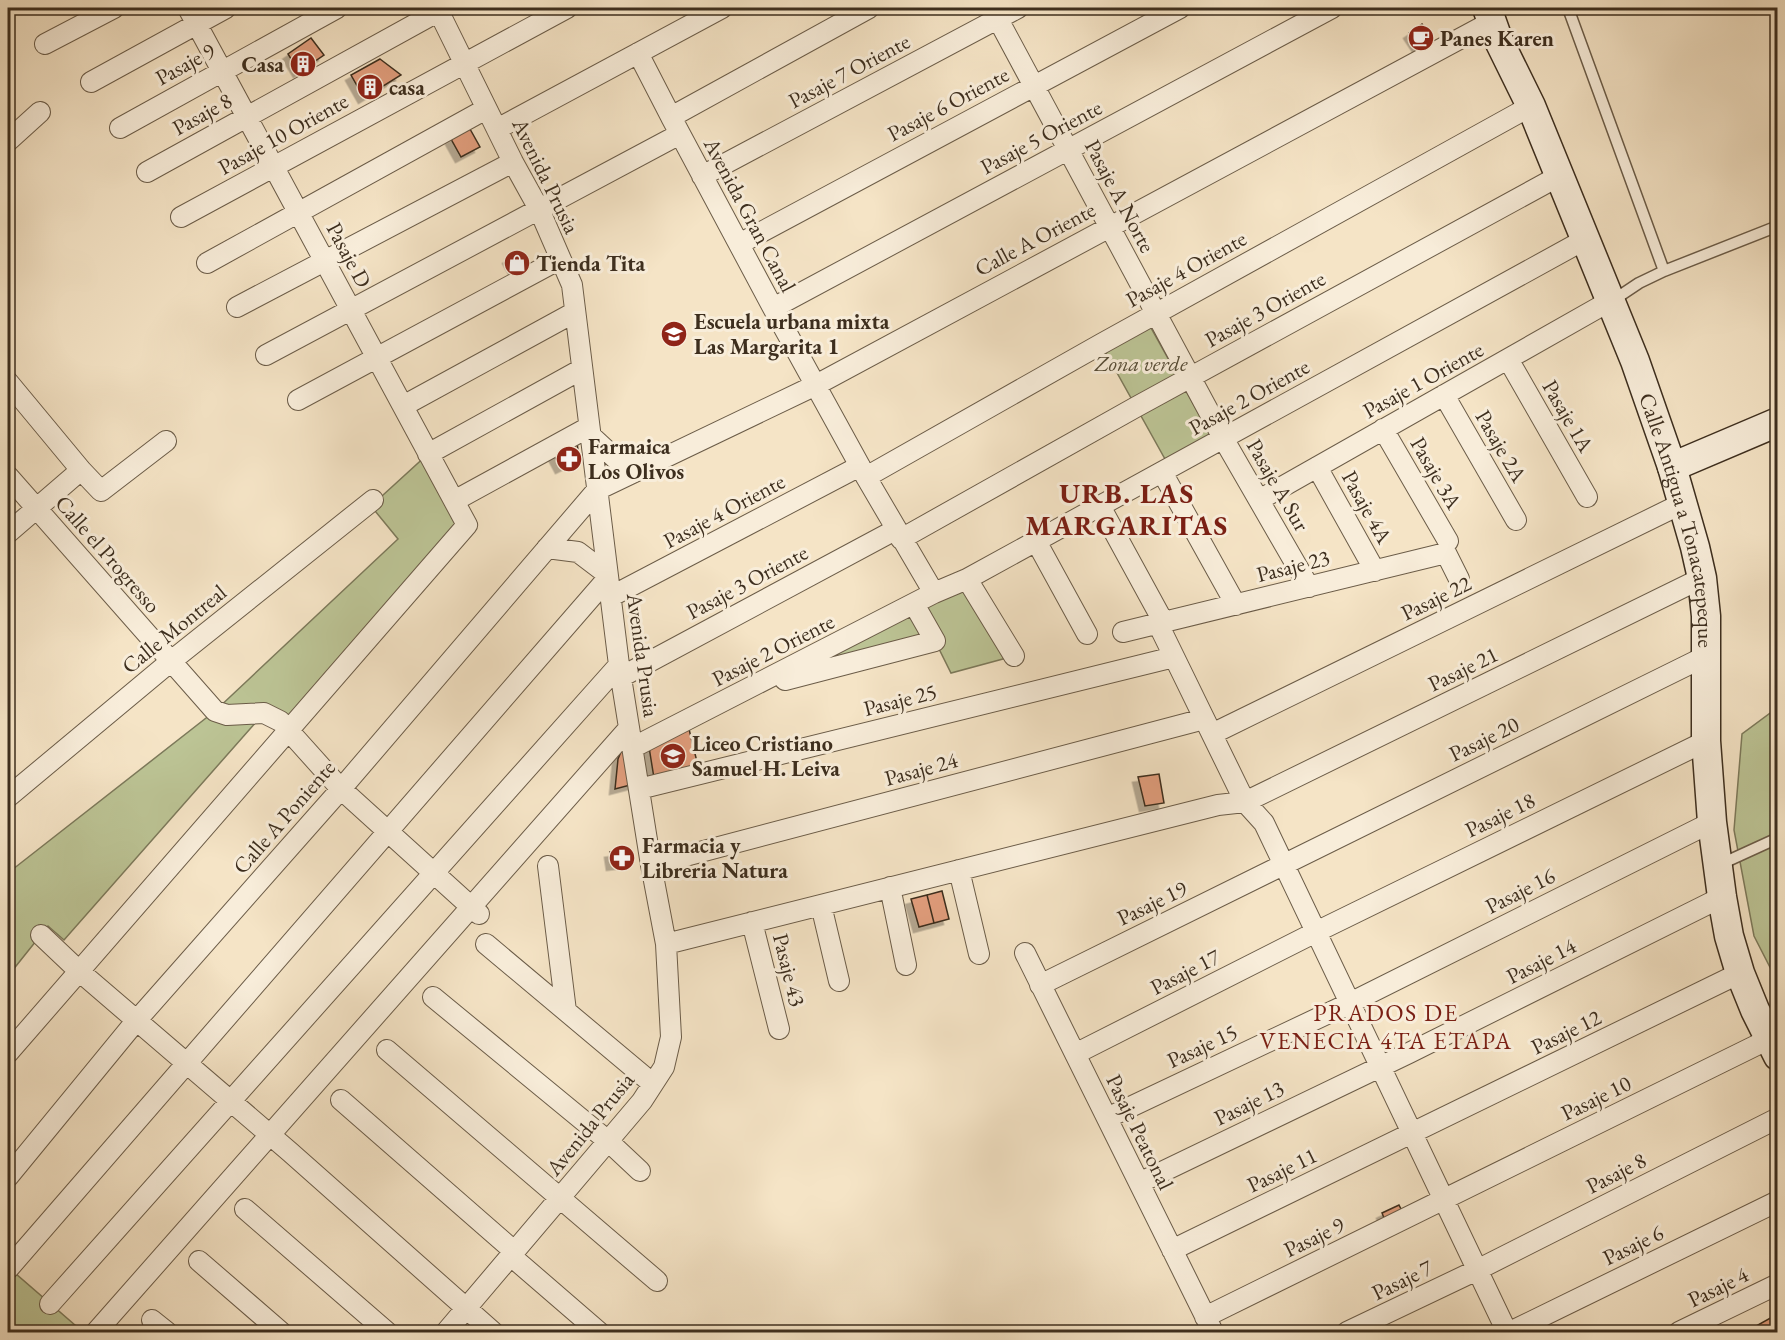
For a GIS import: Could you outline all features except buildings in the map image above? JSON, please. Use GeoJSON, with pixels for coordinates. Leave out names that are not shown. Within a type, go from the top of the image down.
{"type":"FeatureCollection","features":[{"type":"Feature","properties":{"kind":"street"},"geometry":{"type":"LineString","coordinates":[[45,44],[114,8]]}},
{"type":"Feature","properties":{"kind":"street"},"geometry":{"type":"LineString","coordinates":[[91,82],[193,15],[226,8]]}},
{"type":"Feature","properties":{"kind":"street","name":"Pasaje 9"},"geometry":{"type":"LineString","coordinates":[[120,128],[337,8]]}},
{"type":"Feature","properties":{"kind":"street","name":"Pasaje 10 Oriente"},"geometry":{"type":"LineString","coordinates":[[181,217],[567,8]]}},
{"type":"Feature","properties":{"kind":"street"},"geometry":{"type":"LineString","coordinates":[[638,53],[676,125],[869,8]]}},
{"type":"Feature","properties":{"kind":"street","name":"Pasaje 7 Oriente"},"geometry":{"type":"LineString","coordinates":[[702,176],[995,13],[1018,8]]}},
{"type":"Feature","properties":{"kind":"street","name":"Pasaje 6 Oriente"},"geometry":{"type":"LineString","coordinates":[[739,244],[1180,8]]}},
{"type":"Feature","properties":{"kind":"street","name":"Pasaje 5 Oriente"},"geometry":{"type":"LineString","coordinates":[[772,308],[1332,8]]}},
{"type":"Feature","properties":{"kind":"street","name":"Avenida Prusia"},"geometry":{"type":"LineString","coordinates":[[438,9],[513,162],[539,209],[572,285],[620,671],[666,944],[671,1037],[664,1067],[642,1101],[446,1332]]}},
{"type":"Feature","properties":{"kind":"street","name":"Pasaje 8"},"geometry":{"type":"LineString","coordinates":[[147,172],[438,9]]}},
{"type":"Feature","properties":{"kind":"street"},"geometry":{"type":"LineString","coordinates":[[497,129],[638,53],[710,10]]}},
{"type":"Feature","properties":{"kind":"street","name":"Pasaje A Norte"},"geometry":{"type":"LineString","coordinates":[[995,13],[1223,438]]}},
{"type":"Feature","properties":{"kind":"street","name":"Pasaje D"},"geometry":{"type":"LineString","coordinates":[[193,15],[467,525],[288,730]]}},
{"type":"Feature","properties":{"kind":"street","name":"Calle Antigua a Tonacatepeque"},"geometry":{"type":"LineString","coordinates":[[1489,15],[1531,106],[1651,405],[1695,547],[1702,578],[1706,616],[1706,741],[1712,822],[1722,897],[1729,936],[1740,973],[1773,1047]]}},
{"type":"Feature","properties":{"kind":"street","name":"Calle A Oriente"},"geometry":{"type":"LineString","coordinates":[[597,490],[816,385],[1109,226],[1489,15]]}},
{"type":"Feature","properties":{"kind":"street","name":"Pasaje 4 Oriente"},"geometry":{"type":"LineString","coordinates":[[608,583],[863,472],[1531,106]]}},
{"type":"Feature","properties":{"kind":"street"},"geometry":{"type":"LineString","coordinates":[[207,264],[486,108]]}},
{"type":"Feature","properties":{"kind":"street"},"geometry":{"type":"LineString","coordinates":[[8,141],[40,112]]}},
{"type":"Feature","properties":{"kind":"street","name":"Avenida Gran Canal"},"geometry":{"type":"LineString","coordinates":[[266,355],[539,209],[676,125],[772,308],[898,534],[931,588]]}},
{"type":"Feature","properties":{"kind":"street"},"geometry":{"type":"LineString","coordinates":[[237,307],[513,162]]}},
{"type":"Feature","properties":{"kind":"street","name":"Pasaje 3 Oriente"},"geometry":{"type":"LineString","coordinates":[[620,671],[898,534],[1559,176]]}},
{"type":"Feature","properties":{"kind":"street","name":"Pasaje 2 Oriente"},"geometry":{"type":"LineString","coordinates":[[632,748],[914,604],[931,588],[967,579],[1584,240]]}},
{"type":"Feature","properties":{"kind":"street"},"geometry":{"type":"LineString","coordinates":[[298,400],[560,259]]}},
{"type":"Feature","properties":{"kind":"street","name":"Pasaje 1 Oriente"},"geometry":{"type":"LineString","coordinates":[[1259,500],[1611,302]]}},
{"type":"Feature","properties":{"kind":"street"},"geometry":{"type":"LineString","coordinates":[[403,406],[575,312]]}},
{"type":"Feature","properties":{"kind":"street","name":"Pasaje 1A"},"geometry":{"type":"LineString","coordinates":[[1508,359],[1587,497]]}},
{"type":"Feature","properties":{"kind":"street"},"geometry":{"type":"LineString","coordinates":[[428,454],[582,369]]}},
{"type":"Feature","properties":{"kind":"street"},"geometry":{"type":"LineString","coordinates":[[8,382],[101,491],[166,441]]}},
{"type":"Feature","properties":{"kind":"street","name":"Pasaje 2A"},"geometry":{"type":"LineString","coordinates":[[1444,395],[1516,520]]}},
{"type":"Feature","properties":{"kind":"street"},"geometry":{"type":"LineString","coordinates":[[1672,468],[1778,422]]}},
{"type":"Feature","properties":{"kind":"street","name":"Pasaje 3A"},"geometry":{"type":"LineString","coordinates":[[1383,429],[1448,542]]}},
{"type":"Feature","properties":{"kind":"street"},"geometry":{"type":"LineString","coordinates":[[454,501],[590,431],[617,459],[644,467]]}},
{"type":"Feature","properties":{"kind":"street","name":"Pasaje A Sur"},"geometry":{"type":"LineString","coordinates":[[1223,438],[1309,587]]}},
{"type":"Feature","properties":{"kind":"street","name":"Pasaje 4A"},"geometry":{"type":"LineString","coordinates":[[1317,467],[1375,571]]}},
{"type":"Feature","properties":{"kind":"street"},"geometry":{"type":"LineString","coordinates":[[8,533],[81,470]]}},
{"type":"Feature","properties":{"kind":"street"},"geometry":{"type":"LineString","coordinates":[[1162,472],[1236,605]]}},
{"type":"Feature","properties":{"kind":"street","name":"Calle el Progresso"},"geometry":{"type":"LineString","coordinates":[[8,476],[215,711],[227,715],[264,713],[280,721],[342,789],[475,910]]}},
{"type":"Feature","properties":{"kind":"street","name":"Calle A Poniente"},"geometry":{"type":"LineString","coordinates":[[8,1177],[135,1021],[342,789],[597,490]]}},
{"type":"Feature","properties":{"kind":"street","name":"Calle Montreal"},"geometry":{"type":"LineString","coordinates":[[8,797],[170,662],[373,500]]}},
{"type":"Feature","properties":{"kind":"street","name":"Pasaje 22"},"geometry":{"type":"LineString","coordinates":[[1208,727],[1681,504]]}},
{"type":"Feature","properties":{"kind":"street"},"geometry":{"type":"LineString","coordinates":[[1100,506],[1163,628],[1174,657],[1245,802],[1264,823],[1508,1332]]}},
{"type":"Feature","properties":{"kind":"street"},"geometry":{"type":"LineString","coordinates":[[1036,541],[1087,634]]}},
{"type":"Feature","properties":{"kind":"street"},"geometry":{"type":"LineString","coordinates":[[9,1268],[388,831],[608,583],[578,552],[547,548]]}},
{"type":"Feature","properties":{"kind":"street","name":"Pasaje 23"},"geometry":{"type":"LineString","coordinates":[[1123,632],[1163,628],[1236,605],[1446,553],[1459,579]]}},
{"type":"Feature","properties":{"kind":"street","name":"Pasaje 21"},"geometry":{"type":"LineString","coordinates":[[666,944],[1218,805],[1245,802],[1702,578]]}},
{"type":"Feature","properties":{"kind":"street"},"geometry":{"type":"LineString","coordinates":[[967,579],[1014,656]]}},
{"type":"Feature","properties":{"kind":"street"},"geometry":{"type":"LineString","coordinates":[[748,689],[935,641],[914,604]]}},
{"type":"Feature","properties":{"kind":"street","name":"Pasaje 20"},"geometry":{"type":"LineString","coordinates":[[1284,866],[1706,656]]}},
{"type":"Feature","properties":{"kind":"street","name":"Pasaje 25"},"geometry":{"type":"LineString","coordinates":[[639,789],[1174,657]]}},
{"type":"Feature","properties":{"kind":"street"},"geometry":{"type":"LineString","coordinates":[[50,1304],[434,873],[620,671]]}},
{"type":"Feature","properties":{"kind":"street","name":"Pasaje 24"},"geometry":{"type":"LineString","coordinates":[[651,865],[1208,727]]}},
{"type":"Feature","properties":{"kind":"street"},"geometry":{"type":"LineString","coordinates":[[96,1332],[270,1135],[475,910],[629,728]]}},
{"type":"Feature","properties":{"kind":"street"},"geometry":{"type":"LineString","coordinates":[[8,1053],[288,730]]}},
{"type":"Feature","properties":{"kind":"street","name":"Pasaje 18"},"geometry":{"type":"LineString","coordinates":[[1316,932],[1706,741]]}},
{"type":"Feature","properties":{"kind":"street","name":"Pasaje 16"},"geometry":{"type":"LineString","coordinates":[[1350,1003],[1712,822]]}},
{"type":"Feature","properties":{"kind":"street"},"geometry":{"type":"LineString","coordinates":[[548,866],[566,1011]]}},
{"type":"Feature","properties":{"kind":"street","name":"Pasaje 19"},"geometry":{"type":"LineString","coordinates":[[1040,985],[1284,866]]}},
{"type":"Feature","properties":{"kind":"street"},"geometry":{"type":"LineString","coordinates":[[959,870],[978,954]]}},
{"type":"Feature","properties":{"kind":"street"},"geometry":{"type":"LineString","coordinates":[[890,887],[906,964]]}},
{"type":"Feature","properties":{"kind":"street","name":"Pasaje 14"},"geometry":{"type":"LineString","coordinates":[[1380,1067],[1722,897]]}},
{"type":"Feature","properties":{"kind":"street"},"geometry":{"type":"LineString","coordinates":[[822,905],[839,981]]}},
{"type":"Feature","properties":{"kind":"street","name":"Pasaje 43"},"geometry":{"type":"LineString","coordinates":[[752,922],[779,1029]]}},
{"type":"Feature","properties":{"kind":"street","name":"Pasaje 17"},"geometry":{"type":"LineString","coordinates":[[1075,1054],[1316,932]]}},
{"type":"Feature","properties":{"kind":"street"},"geometry":{"type":"LineString","coordinates":[[41,935],[135,1021],[290,1152],[494,1332]]}},
{"type":"Feature","properties":{"kind":"street"},"geometry":{"type":"LineString","coordinates":[[486,944],[653,1084]]}},
{"type":"Feature","properties":{"kind":"street","name":"Pasaje Peatonal"},"geometry":{"type":"LineString","coordinates":[[1025,953],[1209,1325]]}},
{"type":"Feature","properties":{"kind":"street","name":"Pasaje 12"},"geometry":{"type":"LineString","coordinates":[[1412,1134],[1740,973]]}},
{"type":"Feature","properties":{"kind":"street"},"geometry":{"type":"LineString","coordinates":[[433,997],[608,1141],[640,1171]]}},
{"type":"Feature","properties":{"kind":"street","name":"Pasaje 15"},"geometry":{"type":"LineString","coordinates":[[1107,1118],[1350,1003]]}},
{"type":"Feature","properties":{"kind":"street","name":"Pasaje 10"},"geometry":{"type":"LineString","coordinates":[[1444,1200],[1773,1047]]}},
{"type":"Feature","properties":{"kind":"street"},"geometry":{"type":"LineString","coordinates":[[387,1050],[657,1281]]}},
{"type":"Feature","properties":{"kind":"street","name":"Pasaje 13"},"geometry":{"type":"LineString","coordinates":[[1139,1183],[1380,1067]]}},
{"type":"Feature","properties":{"kind":"street"},"geometry":{"type":"LineString","coordinates":[[341,1100],[598,1332]]}},
{"type":"Feature","properties":{"kind":"street","name":"Pasaje 8"},"geometry":{"type":"LineString","coordinates":[[1477,1270],[1778,1118]]}},
{"type":"Feature","properties":{"kind":"street","name":"Pasaje 11"},"geometry":{"type":"LineString","coordinates":[[1172,1250],[1412,1134]]}},
{"type":"Feature","properties":{"kind":"street","name":"Pasaje 9"},"geometry":{"type":"LineString","coordinates":[[1209,1325],[1444,1200]]}},
{"type":"Feature","properties":{"kind":"street","name":"Pasaje 6"},"geometry":{"type":"LineString","coordinates":[[1508,1332],[1778,1201]]}},
{"type":"Feature","properties":{"kind":"street"},"geometry":{"type":"LineString","coordinates":[[245,1209],[387,1332]]}},
{"type":"Feature","properties":{"kind":"street"},"geometry":{"type":"LineString","coordinates":[[199,1261],[281,1332]]}},
{"type":"Feature","properties":{"kind":"street","name":"Pasaje 7"},"geometry":{"type":"LineString","coordinates":[[1347,1332],[1477,1270]]}},
{"type":"Feature","properties":{"kind":"street","name":"Pasaje 4"},"geometry":{"type":"LineString","coordinates":[[1679,1332],[1778,1284]]}},
{"type":"Feature","properties":{"kind":"lane"},"geometry":{"type":"LineString","coordinates":[[1568,8],[1664,271]]}},
{"type":"Feature","properties":{"kind":"lane"},"geometry":{"type":"LineString","coordinates":[[1611,302],[1639,283],[1664,271],[1778,226]]}},
{"type":"Feature","properties":{"kind":"lane"},"geometry":{"type":"LineString","coordinates":[[1718,866],[1778,838]]}},
{"type":"Feature","properties":{"kind":"green space","name":"Zona verde"},"geometry":{"type":"Polygon","coordinates":[[[1146,319],[1215,443],[1170,468],[1101,344],[1146,319]]]}},
{"type":"Feature","properties":{"kind":"green space"},"geometry":{"type":"Polygon","coordinates":[[[428,454],[467,525],[288,730],[264,713],[64,940],[48,926],[8,976],[8,873],[215,711],[398,539],[371,506],[428,454]]]}},
{"type":"Feature","properties":{"kind":"green space"},"geometry":{"type":"Polygon","coordinates":[[[967,579],[1014,656],[951,673],[935,641],[748,689],[967,579]]]}},
{"type":"Feature","properties":{"kind":"green space"},"geometry":{"type":"Polygon","coordinates":[[[1777,708],[1777,981],[1754,936],[1734,830],[1742,734],[1777,708]]]}},
{"type":"Feature","properties":{"kind":"green space"},"geometry":{"type":"Polygon","coordinates":[[[8,1267],[83,1332],[8,1332],[8,1267]]]}},
{"type":"Feature","properties":{"kind":"place","name":"Panes Karen"},"geometry":{"type":"Point","coordinates":[1421,38]}},
{"type":"Feature","properties":{"kind":"place","name":"Casa"},"geometry":{"type":"Point","coordinates":[303,64]}},
{"type":"Feature","properties":{"kind":"place","name":"casa"},"geometry":{"type":"Point","coordinates":[370,87]}},
{"type":"Feature","properties":{"kind":"place","name":"Tienda Tita"},"geometry":{"type":"Point","coordinates":[517,263]}},
{"type":"Feature","properties":{"kind":"place","name":"Escuela urbana mixta Las Margarita 1"},"geometry":{"type":"Point","coordinates":[674,334]}},
{"type":"Feature","properties":{"kind":"place","name":"Farmaica Los Olivos"},"geometry":{"type":"Point","coordinates":[569,459]}},
{"type":"Feature","properties":{"kind":"place","name":"Liceo Cristiano Samuel H. Leiva"},"geometry":{"type":"Point","coordinates":[673,756]}},
{"type":"Feature","properties":{"kind":"place","name":"Farmacia y Libreria Natura"},"geometry":{"type":"Point","coordinates":[622,858]}},
{"type":"Feature","properties":{"kind":"district","name":"URB. LAS MARGARITAS"},"geometry":{"type":"Point","coordinates":[1127,509]}},
{"type":"Feature","properties":{"kind":"district","name":"PRADOS DE VENECIA 4TA ETAPA"},"geometry":{"type":"Point","coordinates":[1386,1026]}}]}
